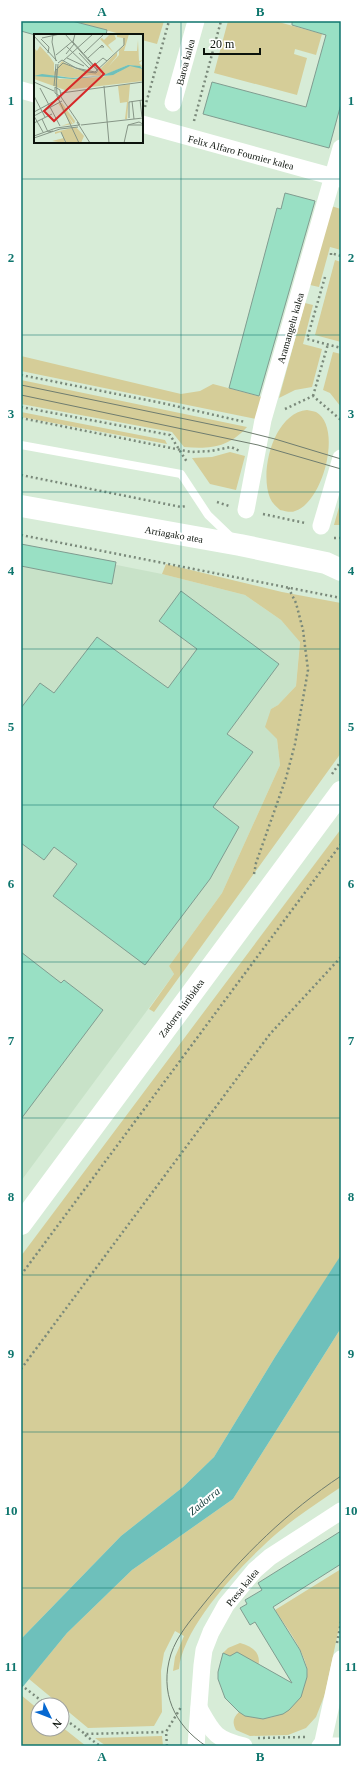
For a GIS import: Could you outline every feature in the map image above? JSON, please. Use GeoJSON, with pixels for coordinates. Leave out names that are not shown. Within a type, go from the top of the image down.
{"type":"FeatureCollection","features":[{"type":"Feature","properties":{"kind":"main road","name":"Arriagako atea"},"geometry":{"type":"LineString","coordinates":[[21,506],[240,545],[336,564]]}},
{"type":"Feature","properties":{"kind":"main road","name":"Zadorra hiribidea"},"geometry":{"type":"LineString","coordinates":[[21,1224],[341,792]]}},
{"type":"Feature","properties":{"kind":"street","name":"Baroa kalea"},"geometry":{"type":"LineString","coordinates":[[173,103],[196,21]]}},
{"type":"Feature","properties":{"kind":"street"},"geometry":{"type":"LineString","coordinates":[[21,90],[34,94]]}},
{"type":"Feature","properties":{"kind":"street","name":"Felix Alfaro Fournier kalea"},"geometry":{"type":"LineString","coordinates":[[143,118],[189,138],[337,178]]}},
{"type":"Feature","properties":{"kind":"street","name":"Aramangelu kalea"},"geometry":{"type":"LineString","coordinates":[[246,510],[263,420],[337,178],[341,148]]}},
{"type":"Feature","properties":{"kind":"street"},"geometry":{"type":"LineString","coordinates":[[321,526],[341,458]]}},
{"type":"Feature","properties":{"kind":"street","name":"Presa kalea"},"geometry":{"type":"LineString","coordinates":[[196,1746],[204,1650],[211,1632],[226,1605],[243,1583],[270,1557],[341,1511]]}},
{"type":"Feature","properties":{"kind":"street"},"geometry":{"type":"LineString","coordinates":[[340,1657],[319,1744],[341,1746]]}},
{"type":"Feature","properties":{"kind":"street"},"geometry":{"type":"LineString","coordinates":[[199,1704],[216,1734],[226,1741],[249,1742]]}},
{"type":"Feature","properties":{"kind":"lane"},"geometry":{"type":"LineString","coordinates":[[21,445],[181,474],[208,515],[240,545]]}},
{"type":"Feature","properties":{"kind":"path"},"geometry":{"type":"LineString","coordinates":[[143,118],[169,21]]}},
{"type":"Feature","properties":{"kind":"path"},"geometry":{"type":"LineString","coordinates":[[189,138],[221,21]]}},
{"type":"Feature","properties":{"kind":"path"},"geometry":{"type":"LineString","coordinates":[[329,260],[331,253],[341,256]]}},
{"type":"Feature","properties":{"kind":"path"},"geometry":{"type":"LineString","coordinates":[[325,274],[307,339],[341,348]]}},
{"type":"Feature","properties":{"kind":"path"},"geometry":{"type":"LineString","coordinates":[[21,375],[162,403],[247,423],[263,420],[313,396],[328,344]]}},
{"type":"Feature","properties":{"kind":"path"},"geometry":{"type":"LineString","coordinates":[[313,396],[341,420]]}},
{"type":"Feature","properties":{"kind":"path"},"geometry":{"type":"LineString","coordinates":[[21,418],[190,452],[211,451],[231,447],[256,458]]}},
{"type":"Feature","properties":{"kind":"path"},"geometry":{"type":"LineString","coordinates":[[21,475],[181,507],[215,502],[321,526]]}},
{"type":"Feature","properties":{"kind":"path"},"geometry":{"type":"LineString","coordinates":[[21,535],[341,598]]}},
{"type":"Feature","properties":{"kind":"path"},"geometry":{"type":"LineString","coordinates":[[254,876],[256,863],[286,778],[295,744],[308,670],[303,630],[296,603],[288,587]]}},
{"type":"Feature","properties":{"kind":"path"},"geometry":{"type":"LineString","coordinates":[[21,1275],[341,844]]}},
{"type":"Feature","properties":{"kind":"path"},"geometry":{"type":"LineString","coordinates":[[21,1369],[270,1034],[341,957]]}},
{"type":"Feature","properties":{"kind":"path"},"geometry":{"type":"LineString","coordinates":[[340,1657],[341,1622]]}},
{"type":"Feature","properties":{"kind":"path"},"geometry":{"type":"LineString","coordinates":[[21,1685],[37,1697]]}},
{"type":"Feature","properties":{"kind":"path"},"geometry":{"type":"LineString","coordinates":[[70,1723],[100,1746]]}},
{"type":"Feature","properties":{"kind":"path"},"geometry":{"type":"LineString","coordinates":[[85,1734],[166,1732]]}},
{"type":"Feature","properties":{"kind":"path"},"geometry":{"type":"LineString","coordinates":[[249,1742],[319,1744]]}},
{"type":"Feature","properties":{"kind":"shaded area"},"geometry":{"type":"Polygon","coordinates":[[[72,21],[164,21],[157,44],[143,40],[143,34],[120,34],[72,21]]]}},
{"type":"Feature","properties":{"kind":"shaded area"},"geometry":{"type":"Polygon","coordinates":[[[228,21],[275,21],[322,34],[316,55],[295,49],[294,54],[307,58],[297,95],[214,73],[228,21]]]}},
{"type":"Feature","properties":{"kind":"shaded area"},"geometry":{"type":"Polygon","coordinates":[[[331,206],[341,209],[341,250],[330,247],[319,287],[310,285],[331,206]]]}},
{"type":"Feature","properties":{"kind":"shaded area"},"geometry":{"type":"Polygon","coordinates":[[[335,260],[341,262],[341,342],[315,335],[335,260]]]}},
{"type":"Feature","properties":{"kind":"shaded area"},"geometry":{"type":"Polygon","coordinates":[[[305,303],[313,305],[303,344],[322,349],[312,387],[295,390],[279,398],[305,303]]]}},
{"type":"Feature","properties":{"kind":"shaded area"},"geometry":{"type":"Polygon","coordinates":[[[333,352],[341,354],[341,407],[330,393],[323,390],[333,352]]]}},
{"type":"Feature","properties":{"kind":"shaded area"},"geometry":{"type":"Polygon","coordinates":[[[21,356],[181,394],[200,391],[213,384],[262,397],[256,419],[21,371],[21,356]]]}},
{"type":"Feature","properties":{"kind":"shaded area"},"geometry":{"type":"Polygon","coordinates":[[[21,380],[247,427],[233,439],[218,446],[202,448],[184,447],[172,432],[21,404],[21,380]]]}},
{"type":"Feature","properties":{"kind":"shaded area"},"geometry":{"type":"Polygon","coordinates":[[[307,410],[316,412],[324,420],[328,433],[329,448],[321,480],[314,494],[305,505],[293,512],[288,512],[280,510],[270,498],[267,487],[266,473],[268,459],[278,432],[286,421],[295,414],[307,410]]]}},
{"type":"Feature","properties":{"kind":"shaded area"},"geometry":{"type":"Polygon","coordinates":[[[21,412],[165,440],[167,444],[21,417],[21,412]]]}},
{"type":"Feature","properties":{"kind":"shaded area"},"geometry":{"type":"Polygon","coordinates":[[[230,452],[245,456],[236,490],[210,484],[192,458],[212,457],[230,452]]]}},
{"type":"Feature","properties":{"kind":"shaded area"},"geometry":{"type":"Polygon","coordinates":[[[341,500],[341,525],[334,525],[341,500]]]}},
{"type":"Feature","properties":{"kind":"shaded area"},"geometry":{"type":"Polygon","coordinates":[[[21,546],[162,574],[245,595],[281,620],[300,641],[296,686],[278,705],[271,709],[280,765],[222,893],[169,966],[174,974],[21,1181],[21,546]]]}},
{"type":"Feature","properties":{"kind":"shaded area"},"geometry":{"type":"Polygon","coordinates":[[[166,564],[282,592],[341,603],[341,753],[154,1012],[149,1009],[174,974],[169,966],[222,893],[280,765],[277,739],[265,727],[271,709],[278,705],[296,686],[300,642],[281,620],[245,595],[162,574],[166,564]]]}},
{"type":"Feature","properties":{"kind":"shaded area"},"geometry":{"type":"Polygon","coordinates":[[[341,829],[341,1256],[275,1357],[214,1457],[183,1487],[121,1536],[21,1639],[21,1256],[341,829]]]}},
{"type":"Feature","properties":{"kind":"shaded area"},"geometry":{"type":"Polygon","coordinates":[[[341,1328],[341,1487],[280,1531],[243,1565],[208,1608],[194,1629],[184,1650],[179,1669],[173,1671],[175,1657],[184,1636],[175,1631],[164,1653],[161,1671],[162,1712],[154,1726],[88,1728],[70,1713],[70,1697],[51,1697],[29,1679],[67,1633],[132,1570],[233,1499],[341,1328]]]}},
{"type":"Feature","properties":{"kind":"shaded area"},"geometry":{"type":"Polygon","coordinates":[[[341,1569],[341,1618],[325,1694],[316,1717],[306,1728],[288,1735],[250,1736],[236,1730],[234,1720],[235,1716],[239,1712],[259,1718],[269,1718],[287,1710],[300,1696],[307,1672],[305,1660],[289,1630],[275,1610],[341,1569]]]}},
{"type":"Feature","properties":{"kind":"shaded area"},"geometry":{"type":"Polygon","coordinates":[[[240,1643],[252,1648],[255,1651],[259,1658],[258,1667],[223,1653],[228,1648],[240,1643]]]}},
{"type":"Feature","properties":{"kind":"shaded area"},"geometry":{"type":"Polygon","coordinates":[[[21,1695],[30,1702],[30,1737],[70,1737],[70,1733],[86,1746],[21,1746],[21,1695]]]}},
{"type":"Feature","properties":{"kind":"shaded area"},"geometry":{"type":"Polygon","coordinates":[[[162,1736],[163,1746],[106,1746],[95,1738],[162,1736]]]}},
{"type":"Feature","properties":{"kind":"water","name":"Zadorra"},"geometry":{"type":"Polygon","coordinates":[[[341,1255],[341,1328],[233,1499],[132,1570],[67,1633],[21,1689],[21,1639],[121,1536],[183,1487],[214,1457],[275,1357],[341,1255]]]}},
{"type":"Feature","properties":{"kind":"building"},"geometry":{"type":"Polygon","coordinates":[[[21,21],[72,21],[107,30],[106,34],[34,35],[21,31],[21,21]]]}},
{"type":"Feature","properties":{"kind":"building"},"geometry":{"type":"Polygon","coordinates":[[[292,21],[341,21],[341,104],[329,148],[203,114],[212,82],[306,107],[326,35],[292,25],[292,21]]]}},
{"type":"Feature","properties":{"kind":"building"},"geometry":{"type":"Polygon","coordinates":[[[285,193],[315,201],[259,396],[229,388],[277,208],[281,209],[285,193]]]}},
{"type":"Feature","properties":{"kind":"building"},"geometry":{"type":"Polygon","coordinates":[[[21,544],[116,562],[112,584],[21,566],[21,544]]]}},
{"type":"Feature","properties":{"kind":"building"},"geometry":{"type":"Polygon","coordinates":[[[181,591],[279,664],[227,734],[253,752],[213,807],[239,827],[210,879],[145,965],[53,896],[77,864],[54,847],[44,860],[21,843],[21,708],[40,683],[54,693],[97,637],[168,688],[197,649],[159,621],[181,591]]]}},
{"type":"Feature","properties":{"kind":"building"},"geometry":{"type":"Polygon","coordinates":[[[21,952],[61,983],[64,980],[103,1010],[21,1119],[21,952]]]}},
{"type":"Feature","properties":{"kind":"building"},"geometry":{"type":"Polygon","coordinates":[[[341,1531],[341,1564],[273,1607],[300,1650],[307,1669],[307,1677],[301,1697],[289,1710],[283,1714],[263,1719],[245,1716],[225,1698],[218,1679],[218,1672],[223,1653],[230,1656],[237,1652],[292,1683],[255,1622],[250,1625],[240,1608],[247,1604],[245,1600],[262,1590],[258,1583],[341,1531]]]}},
{"type":"Feature","properties":{"kind":"tram line"},"geometry":{"type":"LineString","coordinates":[[21,385],[243,431],[341,459]]}},
{"type":"Feature","properties":{"kind":"tram line"},"geometry":{"type":"LineString","coordinates":[[21,395],[258,445],[341,469]]}},
{"type":"Feature","properties":{"kind":"tram line"},"geometry":{"type":"LineString","coordinates":[[206,1746],[185,1728],[178,1718],[168,1694],[168,1668],[174,1647],[184,1629],[202,1606],[249,1553],[302,1504],[341,1476]]}}]}
